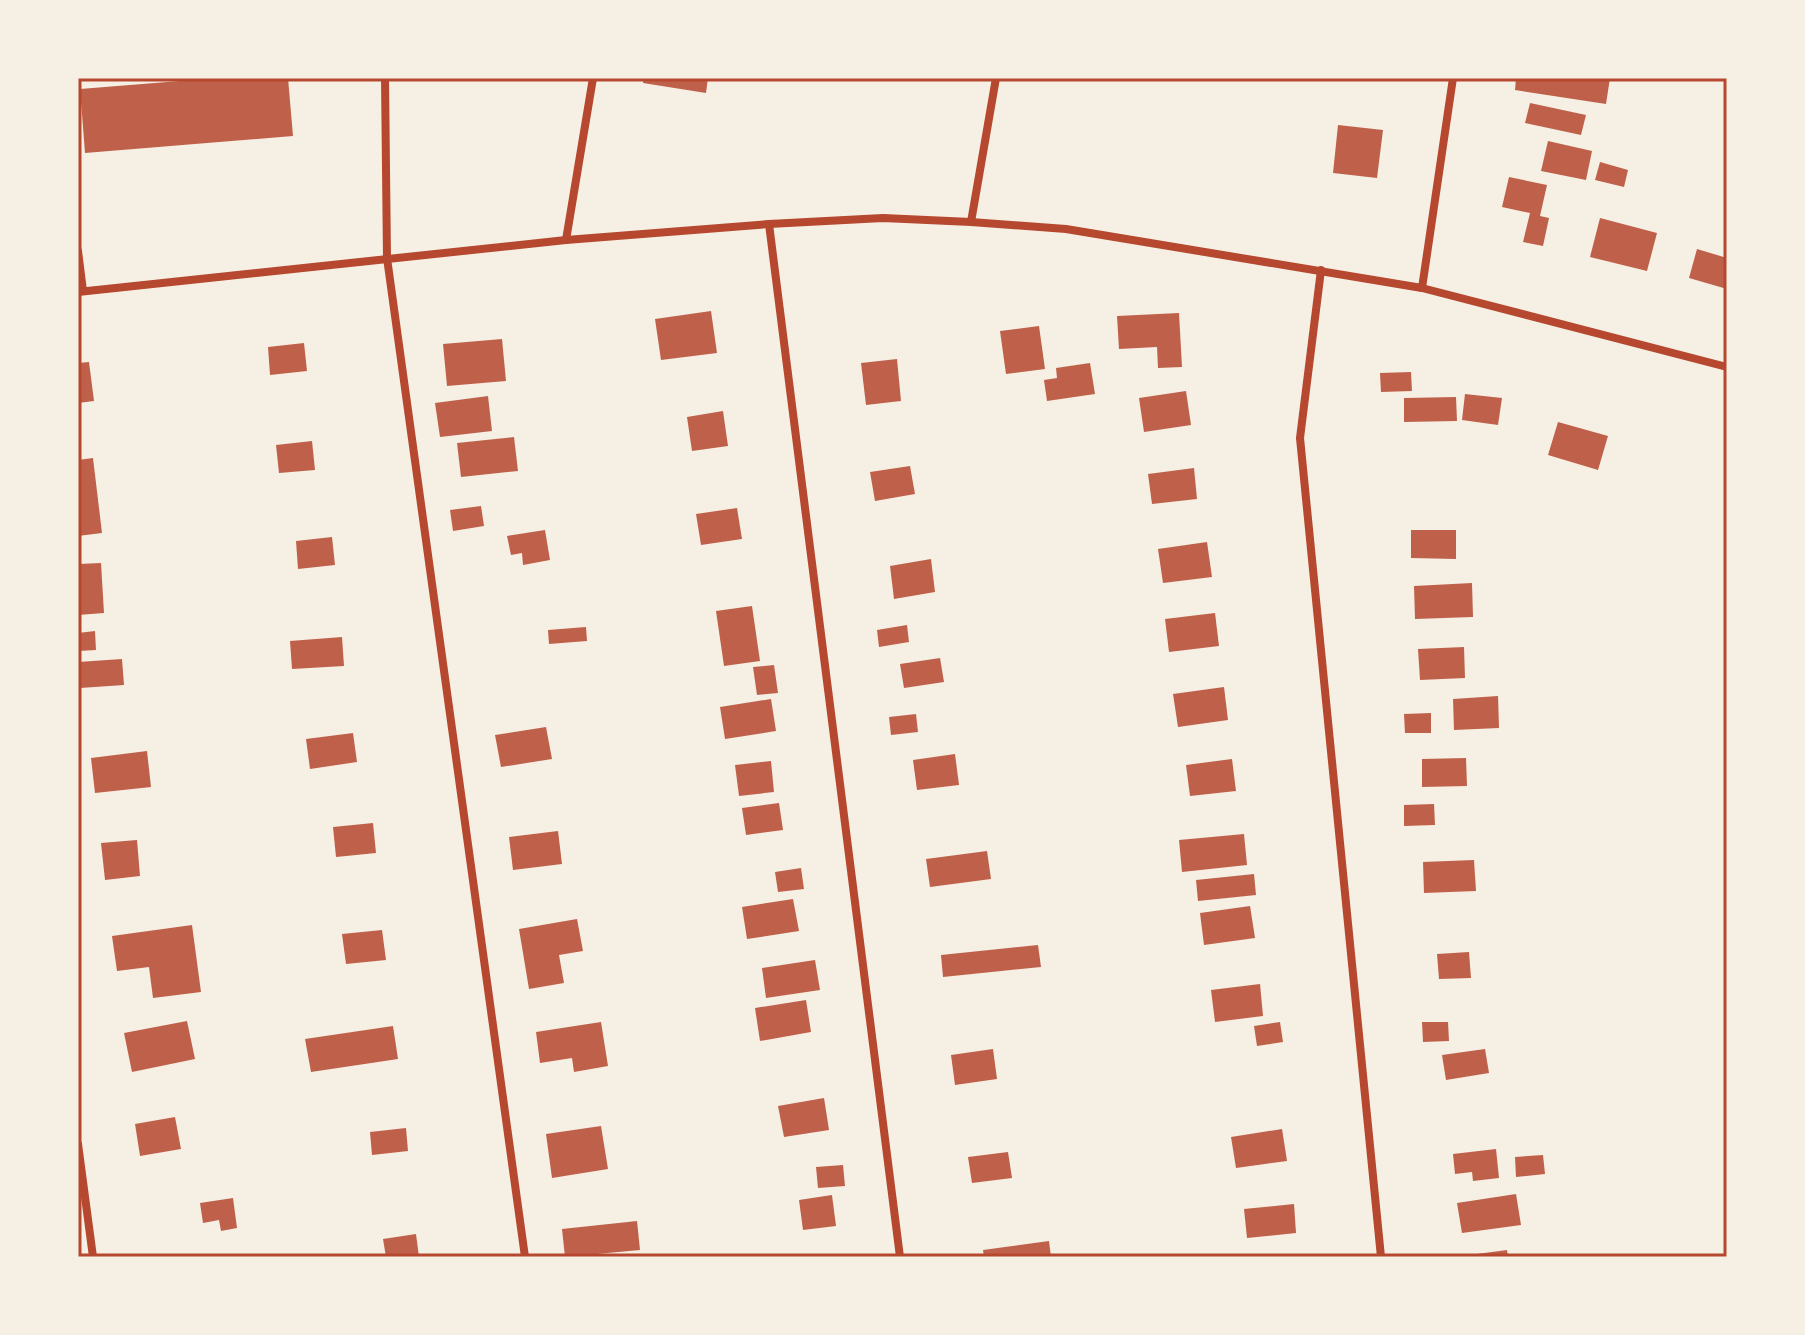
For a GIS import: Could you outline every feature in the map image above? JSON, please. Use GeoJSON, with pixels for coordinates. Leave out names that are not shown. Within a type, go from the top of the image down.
{"type":"FeatureCollection","features":[{"type":"Feature","properties":{"kind":"street"},"geometry":{"type":"LineString","coordinates":[[385,78],[387,258],[525,1257]]}},
{"type":"Feature","properties":{"kind":"street"},"geometry":{"type":"LineString","coordinates":[[566,240],[593,78]]}},
{"type":"Feature","properties":{"kind":"street"},"geometry":{"type":"LineString","coordinates":[[971,222],[996,78]]}},
{"type":"Feature","properties":{"kind":"street"},"geometry":{"type":"LineString","coordinates":[[1422,288],[1453,78]]}},
{"type":"Feature","properties":{"kind":"street"},"geometry":{"type":"LineString","coordinates":[[78,251],[81,291],[566,240],[769,224],[883,218],[971,222],[1066,229],[1422,288],[1727,367]]}},
{"type":"Feature","properties":{"kind":"street"},"geometry":{"type":"LineString","coordinates":[[769,224],[900,1257]]}},
{"type":"Feature","properties":{"kind":"street"},"geometry":{"type":"LineString","coordinates":[[1321,270],[1300,438],[1381,1257]]}},
{"type":"Feature","properties":{"kind":"street"},"geometry":{"type":"LineString","coordinates":[[78,1144],[93,1257]]}},
{"type":"Feature","properties":{"kind":"building"},"geometry":{"type":"Polygon","coordinates":[[[217,78],[288,78],[293,136],[85,153],[80,89],[217,78]]]}},
{"type":"Feature","properties":{"kind":"building"},"geometry":{"type":"Polygon","coordinates":[[[644,78],[708,78],[706,93],[643,83],[644,78]]]}},
{"type":"Feature","properties":{"kind":"building"},"geometry":{"type":"Polygon","coordinates":[[[1516,78],[1610,78],[1606,104],[1515,90],[1516,78]]]}},
{"type":"Feature","properties":{"kind":"building"},"geometry":{"type":"Polygon","coordinates":[[[1530,103],[1586,115],[1581,135],[1525,123],[1530,103]]]}},
{"type":"Feature","properties":{"kind":"building"},"geometry":{"type":"Polygon","coordinates":[[[1338,125],[1383,130],[1377,178],[1333,173],[1338,125]]]}},
{"type":"Feature","properties":{"kind":"building"},"geometry":{"type":"Polygon","coordinates":[[[1548,141],[1592,151],[1586,180],[1541,171],[1548,141]]]}},
{"type":"Feature","properties":{"kind":"building"},"geometry":{"type":"Polygon","coordinates":[[[1600,162],[1628,170],[1624,187],[1595,180],[1600,162]]]}},
{"type":"Feature","properties":{"kind":"building"},"geometry":{"type":"Polygon","coordinates":[[[1509,177],[1547,185],[1540,216],[1549,218],[1543,246],[1523,242],[1530,213],[1502,207],[1509,177]]]}},
{"type":"Feature","properties":{"kind":"building"},"geometry":{"type":"Polygon","coordinates":[[[1600,218],[1657,233],[1647,271],[1590,257],[1600,218]]]}},
{"type":"Feature","properties":{"kind":"building"},"geometry":{"type":"Polygon","coordinates":[[[1697,249],[1727,258],[1727,289],[1689,278],[1697,249]]]}},
{"type":"Feature","properties":{"kind":"building"},"geometry":{"type":"Polygon","coordinates":[[[711,311],[717,353],[661,360],[655,319],[711,311]]]}},
{"type":"Feature","properties":{"kind":"building"},"geometry":{"type":"Polygon","coordinates":[[[1179,313],[1182,367],[1158,368],[1157,347],[1119,349],[1117,316],[1179,313]]]}},
{"type":"Feature","properties":{"kind":"building"},"geometry":{"type":"Polygon","coordinates":[[[1039,326],[1045,369],[1006,374],[1000,331],[1039,326]]]}},
{"type":"Feature","properties":{"kind":"building"},"geometry":{"type":"Polygon","coordinates":[[[502,339],[506,381],[447,386],[443,344],[502,339]]]}},
{"type":"Feature","properties":{"kind":"building"},"geometry":{"type":"Polygon","coordinates":[[[304,343],[307,371],[270,375],[268,347],[304,343]]]}},
{"type":"Feature","properties":{"kind":"building"},"geometry":{"type":"Polygon","coordinates":[[[897,359],[901,401],[866,405],[861,363],[897,359]]]}},
{"type":"Feature","properties":{"kind":"building"},"geometry":{"type":"Polygon","coordinates":[[[89,362],[94,401],[78,403],[78,363],[89,362]]]}},
{"type":"Feature","properties":{"kind":"building"},"geometry":{"type":"Polygon","coordinates":[[[1090,363],[1095,394],[1047,401],[1044,380],[1057,378],[1056,368],[1090,363]]]}},
{"type":"Feature","properties":{"kind":"building"},"geometry":{"type":"Polygon","coordinates":[[[1411,372],[1412,391],[1381,392],[1380,373],[1411,372]]]}},
{"type":"Feature","properties":{"kind":"building"},"geometry":{"type":"Polygon","coordinates":[[[1186,391],[1191,425],[1144,432],[1139,398],[1186,391]]]}},
{"type":"Feature","properties":{"kind":"building"},"geometry":{"type":"Polygon","coordinates":[[[1465,394],[1502,398],[1498,425],[1462,420],[1465,394]]]}},
{"type":"Feature","properties":{"kind":"building"},"geometry":{"type":"Polygon","coordinates":[[[488,396],[492,431],[440,437],[435,403],[488,396]]]}},
{"type":"Feature","properties":{"kind":"building"},"geometry":{"type":"Polygon","coordinates":[[[1456,397],[1457,421],[1404,422],[1404,398],[1456,397]]]}},
{"type":"Feature","properties":{"kind":"building"},"geometry":{"type":"Polygon","coordinates":[[[723,411],[728,446],[692,451],[687,417],[723,411]]]}},
{"type":"Feature","properties":{"kind":"building"},"geometry":{"type":"Polygon","coordinates":[[[1558,422],[1608,436],[1598,470],[1548,455],[1558,422]]]}},
{"type":"Feature","properties":{"kind":"building"},"geometry":{"type":"Polygon","coordinates":[[[514,437],[518,471],[461,477],[457,443],[514,437]]]}},
{"type":"Feature","properties":{"kind":"building"},"geometry":{"type":"Polygon","coordinates":[[[312,441],[315,470],[279,473],[276,445],[312,441]]]}},
{"type":"Feature","properties":{"kind":"building"},"geometry":{"type":"Polygon","coordinates":[[[93,458],[102,533],[78,536],[78,460],[93,458]]]}},
{"type":"Feature","properties":{"kind":"building"},"geometry":{"type":"Polygon","coordinates":[[[910,466],[915,494],[875,501],[870,472],[910,466]]]}},
{"type":"Feature","properties":{"kind":"building"},"geometry":{"type":"Polygon","coordinates":[[[1194,468],[1197,499],[1152,504],[1148,474],[1194,468]]]}},
{"type":"Feature","properties":{"kind":"building"},"geometry":{"type":"Polygon","coordinates":[[[481,506],[484,526],[453,531],[450,510],[481,506]]]}},
{"type":"Feature","properties":{"kind":"building"},"geometry":{"type":"Polygon","coordinates":[[[737,508],[742,539],[701,545],[696,514],[737,508]]]}},
{"type":"Feature","properties":{"kind":"building"},"geometry":{"type":"Polygon","coordinates":[[[545,530],[550,560],[523,565],[522,553],[511,555],[507,536],[545,530]]]}},
{"type":"Feature","properties":{"kind":"building"},"geometry":{"type":"Polygon","coordinates":[[[1411,530],[1456,530],[1456,559],[1411,558],[1411,530]]]}},
{"type":"Feature","properties":{"kind":"building"},"geometry":{"type":"Polygon","coordinates":[[[332,537],[335,565],[298,569],[296,541],[332,537]]]}},
{"type":"Feature","properties":{"kind":"building"},"geometry":{"type":"Polygon","coordinates":[[[1207,542],[1212,577],[1163,583],[1158,549],[1207,542]]]}},
{"type":"Feature","properties":{"kind":"building"},"geometry":{"type":"Polygon","coordinates":[[[931,559],[935,592],[894,599],[890,566],[931,559]]]}},
{"type":"Feature","properties":{"kind":"building"},"geometry":{"type":"Polygon","coordinates":[[[101,563],[104,613],[78,615],[78,564],[101,563]]]}},
{"type":"Feature","properties":{"kind":"building"},"geometry":{"type":"Polygon","coordinates":[[[1472,583],[1473,617],[1415,619],[1414,586],[1472,583]]]}},
{"type":"Feature","properties":{"kind":"building"},"geometry":{"type":"Polygon","coordinates":[[[752,606],[760,661],[724,666],[716,611],[752,606]]]}},
{"type":"Feature","properties":{"kind":"building"},"geometry":{"type":"Polygon","coordinates":[[[1215,613],[1219,646],[1169,652],[1165,619],[1215,613]]]}},
{"type":"Feature","properties":{"kind":"building"},"geometry":{"type":"Polygon","coordinates":[[[907,625],[909,642],[879,647],[877,630],[907,625]]]}},
{"type":"Feature","properties":{"kind":"building"},"geometry":{"type":"Polygon","coordinates":[[[586,627],[587,641],[549,644],[548,630],[586,627]]]}},
{"type":"Feature","properties":{"kind":"building"},"geometry":{"type":"Polygon","coordinates":[[[95,631],[96,650],[78,651],[78,633],[95,631]]]}},
{"type":"Feature","properties":{"kind":"building"},"geometry":{"type":"Polygon","coordinates":[[[342,637],[344,666],[292,669],[290,641],[342,637]]]}},
{"type":"Feature","properties":{"kind":"building"},"geometry":{"type":"Polygon","coordinates":[[[1464,647],[1465,678],[1420,680],[1418,649],[1464,647]]]}},
{"type":"Feature","properties":{"kind":"building"},"geometry":{"type":"Polygon","coordinates":[[[940,658],[944,682],[904,688],[900,664],[940,658]]]}},
{"type":"Feature","properties":{"kind":"building"},"geometry":{"type":"Polygon","coordinates":[[[122,659],[124,685],[80,688],[78,662],[122,659]]]}},
{"type":"Feature","properties":{"kind":"building"},"geometry":{"type":"Polygon","coordinates":[[[774,665],[778,693],[757,695],[753,667],[774,665]]]}},
{"type":"Feature","properties":{"kind":"building"},"geometry":{"type":"Polygon","coordinates":[[[1224,687],[1228,720],[1178,727],[1173,694],[1224,687]]]}},
{"type":"Feature","properties":{"kind":"building"},"geometry":{"type":"Polygon","coordinates":[[[1498,696],[1499,728],[1454,730],[1453,699],[1498,696]]]}},
{"type":"Feature","properties":{"kind":"building"},"geometry":{"type":"Polygon","coordinates":[[[771,699],[776,731],[725,739],[720,707],[771,699]]]}},
{"type":"Feature","properties":{"kind":"building"},"geometry":{"type":"Polygon","coordinates":[[[1431,713],[1431,733],[1405,733],[1404,714],[1431,713]]]}},
{"type":"Feature","properties":{"kind":"building"},"geometry":{"type":"Polygon","coordinates":[[[916,714],[918,732],[891,735],[889,717],[916,714]]]}},
{"type":"Feature","properties":{"kind":"building"},"geometry":{"type":"Polygon","coordinates":[[[546,727],[552,759],[501,767],[495,735],[546,727]]]}},
{"type":"Feature","properties":{"kind":"building"},"geometry":{"type":"Polygon","coordinates":[[[353,733],[357,762],[310,769],[306,739],[353,733]]]}},
{"type":"Feature","properties":{"kind":"building"},"geometry":{"type":"Polygon","coordinates":[[[147,751],[151,787],[95,793],[91,758],[147,751]]]}},
{"type":"Feature","properties":{"kind":"building"},"geometry":{"type":"Polygon","coordinates":[[[955,754],[959,785],[917,790],[913,760],[955,754]]]}},
{"type":"Feature","properties":{"kind":"building"},"geometry":{"type":"Polygon","coordinates":[[[1466,758],[1467,786],[1422,787],[1422,759],[1466,758]]]}},
{"type":"Feature","properties":{"kind":"building"},"geometry":{"type":"Polygon","coordinates":[[[1232,759],[1236,791],[1190,796],[1186,765],[1232,759]]]}},
{"type":"Feature","properties":{"kind":"building"},"geometry":{"type":"Polygon","coordinates":[[[771,761],[774,792],[739,796],[735,765],[771,761]]]}},
{"type":"Feature","properties":{"kind":"building"},"geometry":{"type":"Polygon","coordinates":[[[779,803],[783,830],[746,835],[742,808],[779,803]]]}},
{"type":"Feature","properties":{"kind":"building"},"geometry":{"type":"Polygon","coordinates":[[[1434,804],[1435,825],[1404,826],[1404,805],[1434,804]]]}},
{"type":"Feature","properties":{"kind":"building"},"geometry":{"type":"Polygon","coordinates":[[[373,823],[376,853],[336,857],[333,827],[373,823]]]}},
{"type":"Feature","properties":{"kind":"building"},"geometry":{"type":"Polygon","coordinates":[[[558,831],[562,864],[513,870],[509,837],[558,831]]]}},
{"type":"Feature","properties":{"kind":"building"},"geometry":{"type":"Polygon","coordinates":[[[1244,834],[1247,865],[1182,872],[1179,840],[1244,834]]]}},
{"type":"Feature","properties":{"kind":"building"},"geometry":{"type":"Polygon","coordinates":[[[137,840],[140,876],[105,880],[101,843],[137,840]]]}},
{"type":"Feature","properties":{"kind":"building"},"geometry":{"type":"Polygon","coordinates":[[[987,851],[991,879],[930,887],[926,859],[987,851]]]}},
{"type":"Feature","properties":{"kind":"building"},"geometry":{"type":"Polygon","coordinates":[[[1474,860],[1476,891],[1424,893],[1423,862],[1474,860]]]}},
{"type":"Feature","properties":{"kind":"building"},"geometry":{"type":"Polygon","coordinates":[[[801,868],[804,889],[778,892],[775,872],[801,868]]]}},
{"type":"Feature","properties":{"kind":"building"},"geometry":{"type":"Polygon","coordinates":[[[1254,874],[1256,895],[1198,901],[1196,880],[1254,874]]]}},
{"type":"Feature","properties":{"kind":"building"},"geometry":{"type":"Polygon","coordinates":[[[793,899],[799,931],[747,939],[742,907],[793,899]]]}},
{"type":"Feature","properties":{"kind":"building"},"geometry":{"type":"Polygon","coordinates":[[[1250,906],[1255,938],[1204,945],[1200,913],[1250,906]]]}},
{"type":"Feature","properties":{"kind":"building"},"geometry":{"type":"Polygon","coordinates":[[[577,919],[583,951],[559,955],[564,983],[529,989],[519,929],[577,919]]]}},
{"type":"Feature","properties":{"kind":"building"},"geometry":{"type":"Polygon","coordinates":[[[192,925],[201,992],[153,998],[149,967],[117,971],[112,936],[192,925]]]}},
{"type":"Feature","properties":{"kind":"building"},"geometry":{"type":"Polygon","coordinates":[[[382,930],[386,960],[346,964],[342,934],[382,930]]]}},
{"type":"Feature","properties":{"kind":"building"},"geometry":{"type":"Polygon","coordinates":[[[1038,945],[1041,967],[943,977],[941,955],[1038,945]]]}},
{"type":"Feature","properties":{"kind":"building"},"geometry":{"type":"Polygon","coordinates":[[[1469,952],[1471,978],[1439,979],[1437,954],[1469,952]]]}},
{"type":"Feature","properties":{"kind":"building"},"geometry":{"type":"Polygon","coordinates":[[[815,960],[820,990],[766,998],[762,968],[815,960]]]}},
{"type":"Feature","properties":{"kind":"building"},"geometry":{"type":"Polygon","coordinates":[[[1260,984],[1263,1016],[1215,1022],[1211,990],[1260,984]]]}},
{"type":"Feature","properties":{"kind":"building"},"geometry":{"type":"Polygon","coordinates":[[[806,1000],[811,1032],[760,1041],[755,1008],[806,1000]]]}},
{"type":"Feature","properties":{"kind":"building"},"geometry":{"type":"Polygon","coordinates":[[[187,1021],[195,1059],[132,1072],[124,1033],[187,1021]]]}},
{"type":"Feature","properties":{"kind":"building"},"geometry":{"type":"Polygon","coordinates":[[[601,1022],[608,1066],[574,1072],[572,1058],[540,1063],[536,1032],[601,1022]]]}},
{"type":"Feature","properties":{"kind":"building"},"geometry":{"type":"Polygon","coordinates":[[[1280,1022],[1283,1042],[1257,1046],[1254,1026],[1280,1022]]]}},
{"type":"Feature","properties":{"kind":"building"},"geometry":{"type":"Polygon","coordinates":[[[1422,1022],[1448,1022],[1449,1041],[1423,1042],[1422,1022]]]}},
{"type":"Feature","properties":{"kind":"building"},"geometry":{"type":"Polygon","coordinates":[[[393,1026],[398,1059],[311,1072],[305,1039],[393,1026]]]}},
{"type":"Feature","properties":{"kind":"building"},"geometry":{"type":"Polygon","coordinates":[[[993,1049],[997,1079],[955,1085],[951,1055],[993,1049]]]}},
{"type":"Feature","properties":{"kind":"building"},"geometry":{"type":"Polygon","coordinates":[[[1485,1049],[1489,1073],[1446,1080],[1442,1055],[1485,1049]]]}},
{"type":"Feature","properties":{"kind":"building"},"geometry":{"type":"Polygon","coordinates":[[[824,1098],[829,1130],[784,1137],[778,1106],[824,1098]]]}},
{"type":"Feature","properties":{"kind":"building"},"geometry":{"type":"Polygon","coordinates":[[[175,1117],[181,1149],[140,1156],[135,1124],[175,1117]]]}},
{"type":"Feature","properties":{"kind":"building"},"geometry":{"type":"Polygon","coordinates":[[[601,1126],[608,1169],[552,1178],[546,1134],[601,1126]]]}},
{"type":"Feature","properties":{"kind":"building"},"geometry":{"type":"Polygon","coordinates":[[[406,1128],[408,1151],[372,1155],[370,1132],[406,1128]]]}},
{"type":"Feature","properties":{"kind":"building"},"geometry":{"type":"Polygon","coordinates":[[[1282,1129],[1287,1161],[1236,1168],[1231,1137],[1282,1129]]]}},
{"type":"Feature","properties":{"kind":"building"},"geometry":{"type":"Polygon","coordinates":[[[1496,1149],[1499,1178],[1473,1181],[1472,1172],[1455,1174],[1453,1154],[1496,1149]]]}},
{"type":"Feature","properties":{"kind":"building"},"geometry":{"type":"Polygon","coordinates":[[[1008,1152],[1012,1178],[972,1183],[968,1157],[1008,1152]]]}},
{"type":"Feature","properties":{"kind":"building"},"geometry":{"type":"Polygon","coordinates":[[[1543,1155],[1545,1174],[1516,1177],[1515,1157],[1543,1155]]]}},
{"type":"Feature","properties":{"kind":"building"},"geometry":{"type":"Polygon","coordinates":[[[843,1165],[845,1186],[818,1188],[816,1167],[843,1165]]]}},
{"type":"Feature","properties":{"kind":"building"},"geometry":{"type":"Polygon","coordinates":[[[1516,1194],[1521,1225],[1462,1233],[1457,1203],[1516,1194]]]}},
{"type":"Feature","properties":{"kind":"building"},"geometry":{"type":"Polygon","coordinates":[[[832,1195],[836,1226],[803,1230],[799,1200],[832,1195]]]}},
{"type":"Feature","properties":{"kind":"building"},"geometry":{"type":"Polygon","coordinates":[[[233,1198],[237,1228],[221,1231],[219,1220],[203,1223],[200,1203],[233,1198]]]}},
{"type":"Feature","properties":{"kind":"building"},"geometry":{"type":"Polygon","coordinates":[[[1294,1204],[1296,1233],[1247,1238],[1244,1209],[1294,1204]]]}},
{"type":"Feature","properties":{"kind":"building"},"geometry":{"type":"Polygon","coordinates":[[[637,1221],[640,1250],[565,1257],[562,1229],[637,1221]]]}},
{"type":"Feature","properties":{"kind":"building"},"geometry":{"type":"Polygon","coordinates":[[[416,1234],[419,1257],[386,1257],[383,1239],[416,1234]]]}},
{"type":"Feature","properties":{"kind":"building"},"geometry":{"type":"Polygon","coordinates":[[[1049,1241],[1051,1257],[984,1257],[983,1250],[1049,1241]]]}},
{"type":"Feature","properties":{"kind":"building"},"geometry":{"type":"Polygon","coordinates":[[[1507,1250],[1508,1257],[1469,1257],[1469,1255],[1507,1250]]]}}]}
